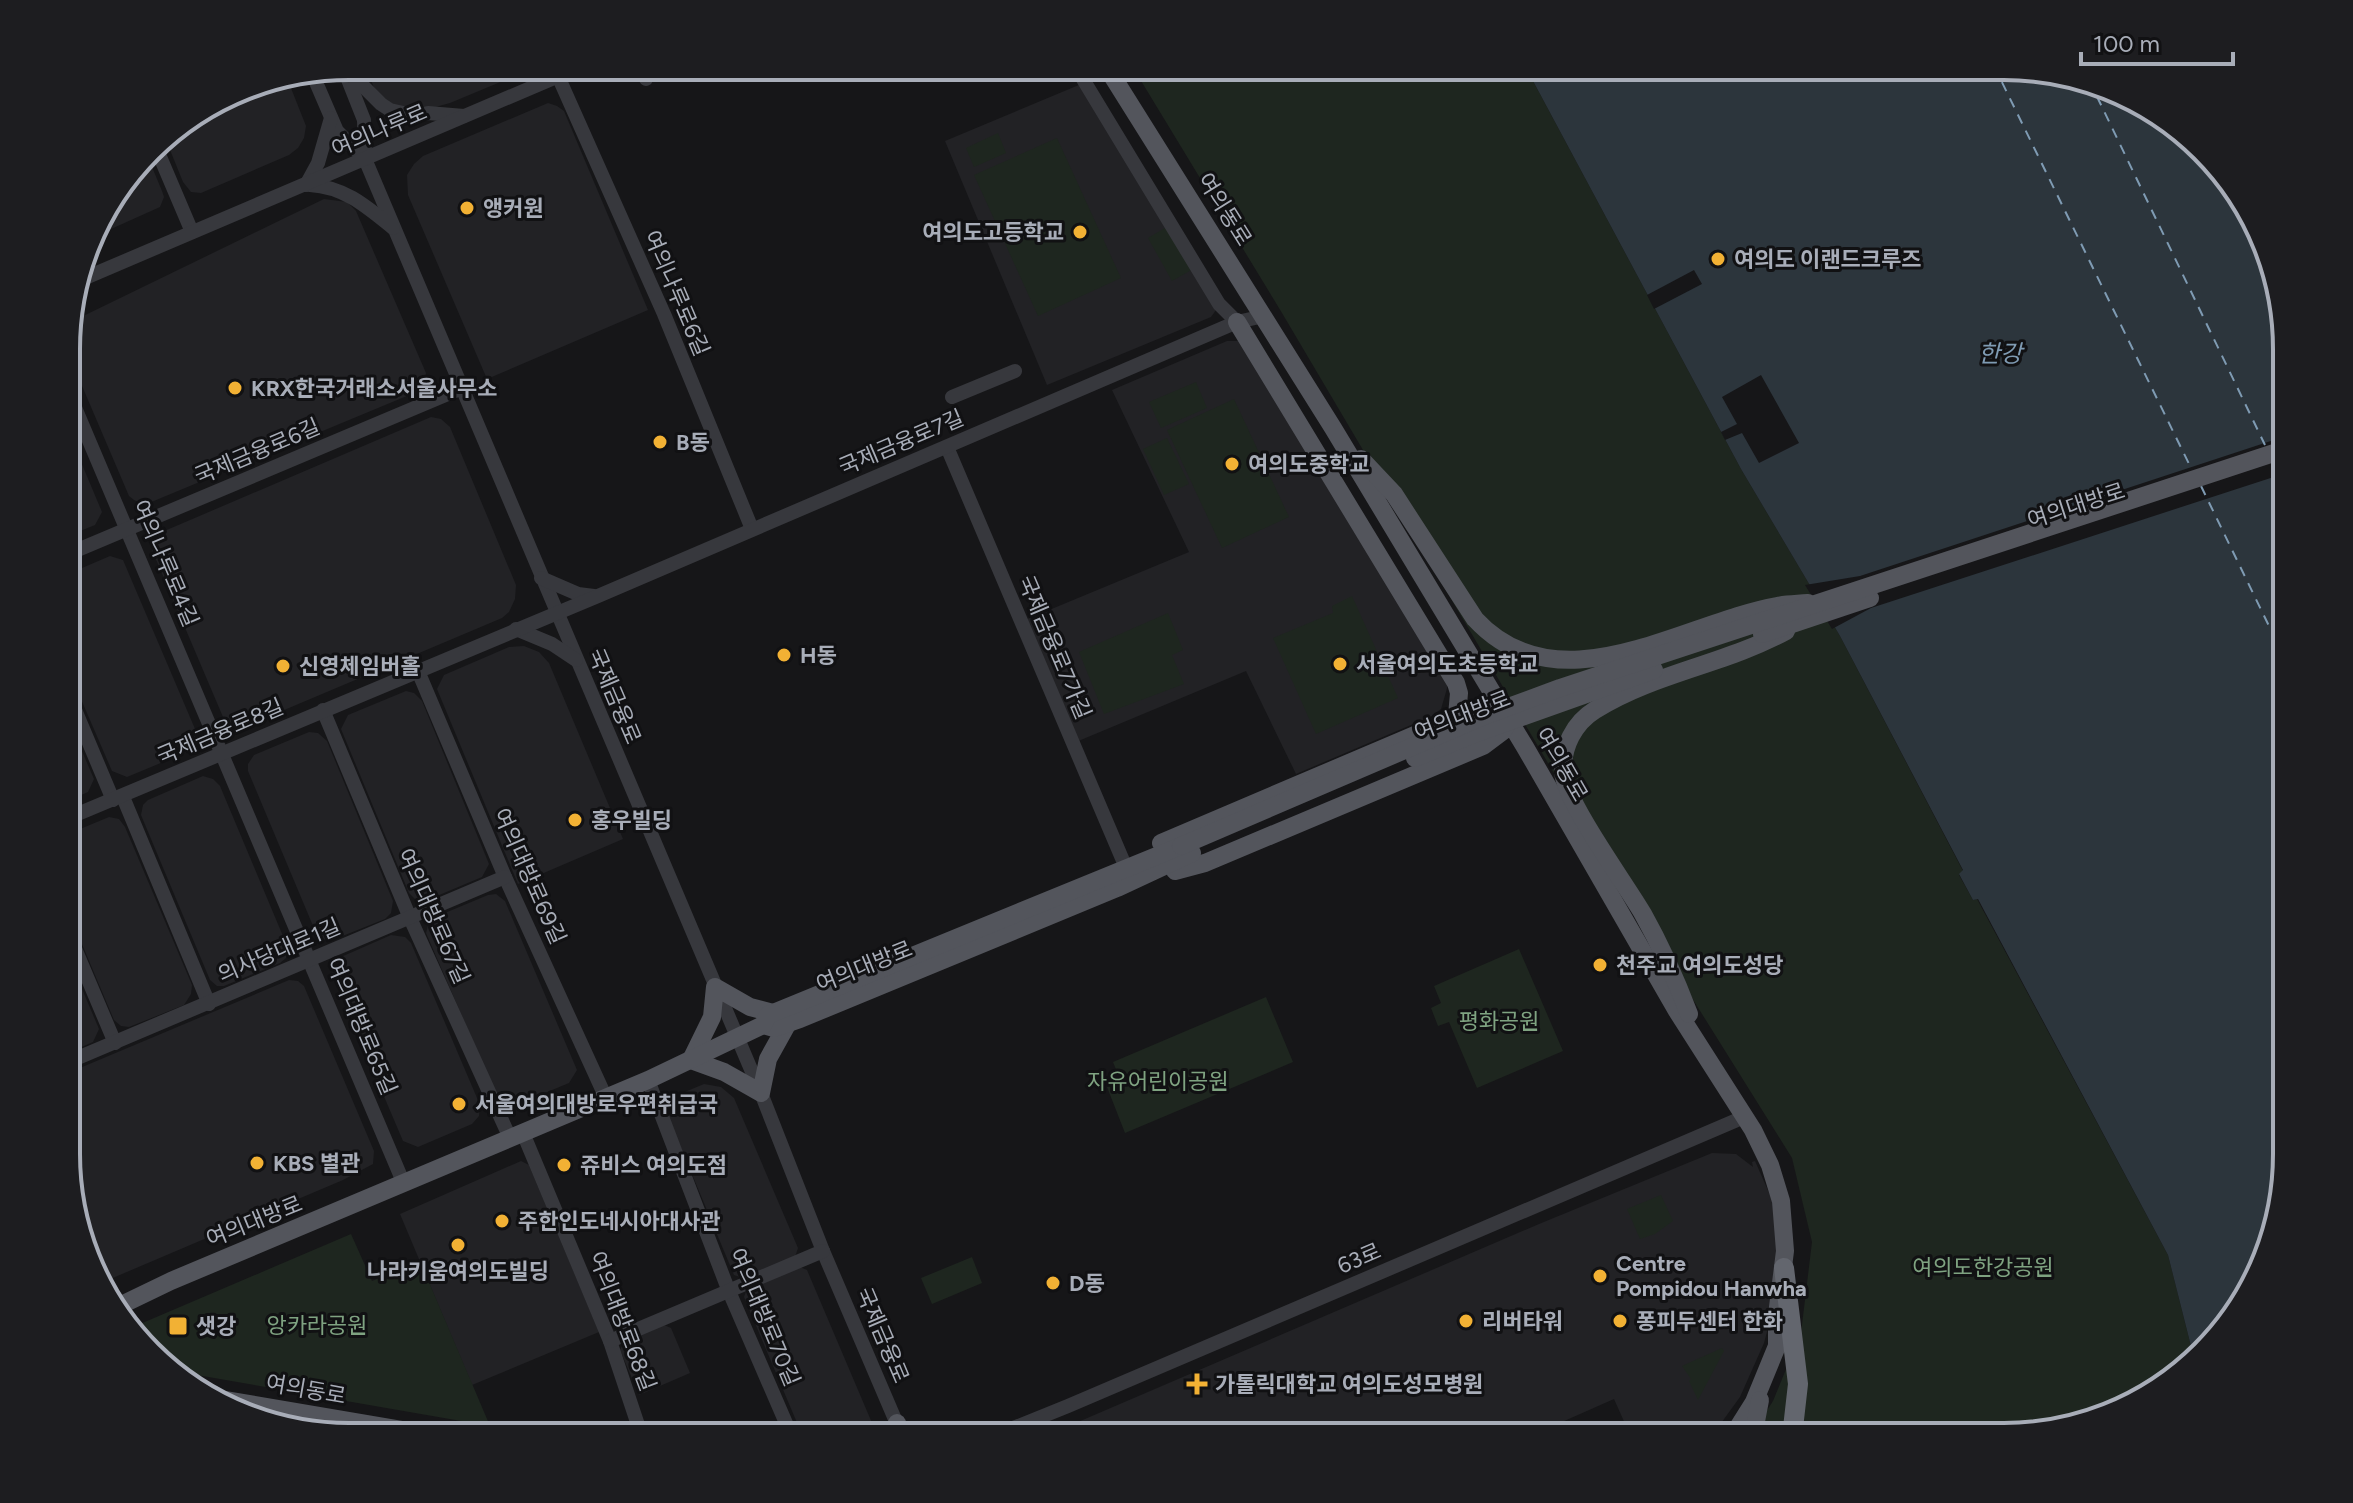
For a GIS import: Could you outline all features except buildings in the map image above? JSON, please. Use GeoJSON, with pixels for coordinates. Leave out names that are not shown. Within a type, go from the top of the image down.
{"type":"FeatureCollection","features":[{"type":"Feature","properties":{"kind":"highway"},"geometry":{"type":"LineString","coordinates":[[1784,1268],[1798,1384],[1793,1422]]}},
{"type":"Feature","properties":{"kind":"highway"},"geometry":{"type":"LineString","coordinates":[[1777,1346],[1786,1352],[1793,1370],[1792,1422]]}},
{"type":"Feature","properties":{"kind":"main road","name":"여의동로"},"geometry":{"type":"LineString","coordinates":[[1115,80],[1333,428],[1525,747],[1714,1072],[1753,1130],[1777,1185],[1784,1222],[1784,1268],[1777,1315],[1777,1346],[1765,1379],[1740,1422]]}},
{"type":"Feature","properties":{"kind":"main road"},"geometry":{"type":"LineString","coordinates":[[1237,322],[1456,683],[1459,693],[1457,716]]}},
{"type":"Feature","properties":{"kind":"main road"},"geometry":{"type":"LineString","coordinates":[[1333,428],[1394,494],[1481,626],[1521,652],[1553,660],[1606,656],[1777,606],[1811,611]]}},
{"type":"Feature","properties":{"kind":"main road"},"geometry":{"type":"LineString","coordinates":[[1714,1072],[1656,938],[1566,785],[1564,756],[1574,730],[1596,709],[1663,679],[1761,645],[1811,611],[2272,454]]}},
{"type":"Feature","properties":{"kind":"main road","name":"여의대방로"},"geometry":{"type":"LineString","coordinates":[[125,1305],[648,1080],[775,1020],[1107,877],[1187,849],[1477,733],[1811,611],[2272,465]]}},
{"type":"Feature","properties":{"kind":"main road"},"geometry":{"type":"LineString","coordinates":[[1107,877],[1138,853],[1497,700]]}},
{"type":"Feature","properties":{"kind":"main road"},"geometry":{"type":"LineString","coordinates":[[1127,882],[1205,863],[1483,746],[1503,731],[1509,721]]}},
{"type":"Feature","properties":{"kind":"main road"},"geometry":{"type":"LineString","coordinates":[[1483,746],[1500,744],[1525,747]]}},
{"type":"Feature","properties":{"kind":"main road","name":"여의대방로"},"geometry":{"type":"LineString","coordinates":[[775,1020],[947,959],[1127,882],[1187,849]]}},
{"type":"Feature","properties":{"kind":"main road"},"geometry":{"type":"LineString","coordinates":[[715,987],[775,1020],[761,1093],[724,1072],[691,1060],[712,1017],[715,987]]}},
{"type":"Feature","properties":{"kind":"main road"},"geometry":{"type":"LineString","coordinates":[[1756,1422],[1765,1379]]}},
{"type":"Feature","properties":{"kind":"main road","name":"여의동로"},"geometry":{"type":"LineString","coordinates":[[249,1404],[361,1423]]}},
{"type":"Feature","properties":{"kind":"street","name":"국제금융로"},"geometry":{"type":"LineString","coordinates":[[349,80],[364,120],[365,159],[761,1093],[895,1423]]}},
{"type":"Feature","properties":{"kind":"street"},"geometry":{"type":"LineString","coordinates":[[357,80],[390,110],[416,116],[428,113],[464,116]]}},
{"type":"Feature","properties":{"kind":"street","name":"여의나루로"},"geometry":{"type":"LineString","coordinates":[[90,276],[549,80]]}},
{"type":"Feature","properties":{"kind":"street","name":"여의나루로6길"},"geometry":{"type":"LineString","coordinates":[[560,80],[664,314],[752,529]]}},
{"type":"Feature","properties":{"kind":"street"},"geometry":{"type":"LineString","coordinates":[[1083,80],[1219,304],[1237,322]]}},
{"type":"Feature","properties":{"kind":"street","name":"국제금융로"},"geometry":{"type":"LineString","coordinates":[[316,82],[337,131],[365,159]]}},
{"type":"Feature","properties":{"kind":"street"},"geometry":{"type":"LineString","coordinates":[[331,117],[318,163],[306,185],[322,186],[353,197],[395,229]]}},
{"type":"Feature","properties":{"kind":"street"},"geometry":{"type":"LineString","coordinates":[[160,158],[192,232]]}},
{"type":"Feature","properties":{"kind":"street","name":"국제금융로7길"},"geometry":{"type":"LineString","coordinates":[[556,613],[1237,322],[1264,316]]}},
{"type":"Feature","properties":{"kind":"street"},"geometry":{"type":"LineString","coordinates":[[952,397],[1015,371]]}},
{"type":"Feature","properties":{"kind":"street","name":"국제금융로6길"},"geometry":{"type":"LineString","coordinates":[[80,549],[462,388]]}},
{"type":"Feature","properties":{"kind":"street","name":"여의나루로4길"},"geometry":{"type":"LineString","coordinates":[[80,419],[222,753]]}},
{"type":"Feature","properties":{"kind":"street","name":"국제금융로7가길"},"geometry":{"type":"LineString","coordinates":[[947,447],[1124,863]]}},
{"type":"Feature","properties":{"kind":"street"},"geometry":{"type":"LineString","coordinates":[[541,578],[578,594],[598,596]]}},
{"type":"Feature","properties":{"kind":"street","name":"국제금융로8길"},"geometry":{"type":"LineString","coordinates":[[80,813],[556,613]]}},
{"type":"Feature","properties":{"kind":"street"},"geometry":{"type":"LineString","coordinates":[[516,629],[552,644],[576,660]]}},
{"type":"Feature","properties":{"kind":"street","name":"여의대방로69길"},"geometry":{"type":"LineString","coordinates":[[418,671],[505,877],[606,1098]]}},
{"type":"Feature","properties":{"kind":"street","name":"여의대방로67길"},"geometry":{"type":"LineString","coordinates":[[323,710],[410,918],[516,1136]]}},
{"type":"Feature","properties":{"kind":"street"},"geometry":{"type":"LineString","coordinates":[[80,718],[209,1004]]}},
{"type":"Feature","properties":{"kind":"street","name":"여의대방로65길"},"geometry":{"type":"LineString","coordinates":[[222,753],[404,1184]]}},
{"type":"Feature","properties":{"kind":"street","name":"의사당대로1길"},"geometry":{"type":"LineString","coordinates":[[80,1057],[505,877]]}},
{"type":"Feature","properties":{"kind":"street"},"geometry":{"type":"LineString","coordinates":[[80,960],[115,1043]]}},
{"type":"Feature","properties":{"kind":"street","name":"여의대방로70길"},"geometry":{"type":"LineString","coordinates":[[648,1080],[728,1289],[786,1423]]}},
{"type":"Feature","properties":{"kind":"street","name":"63로"},"geometry":{"type":"LineString","coordinates":[[1027,1423],[1744,1117]]}},
{"type":"Feature","properties":{"kind":"street","name":"여의대방로68길"},"geometry":{"type":"LineString","coordinates":[[516,1136],[610,1341],[637,1423]]}},
{"type":"Feature","properties":{"kind":"street"},"geometry":{"type":"LineString","coordinates":[[610,1341],[823,1251]]}},
{"type":"Feature","properties":{"kind":"shaded area"},"geometry":{"type":"Polygon","coordinates":[[[371,80],[505,80],[450,103],[421,111],[391,104],[375,90],[371,80]]]}},
{"type":"Feature","properties":{"kind":"shaded area","name":"여의도고등학교"},"geometry":{"type":"Polygon","coordinates":[[[1086,82],[1216,310],[1211,317],[1047,385],[945,141],[1086,82]]]}},
{"type":"Feature","properties":{"kind":"shaded area"},"geometry":{"type":"Polygon","coordinates":[[[290,87],[306,126],[298,148],[289,155],[201,193],[191,192],[183,182],[171,147],[214,116],[262,94],[290,87]]]}},
{"type":"Feature","properties":{"kind":"shaded area"},"geometry":{"type":"Polygon","coordinates":[[[548,103],[564,111],[648,310],[487,379],[408,195],[407,175],[423,156],[548,103]]]}},
{"type":"Feature","properties":{"kind":"shaded area"},"geometry":{"type":"Polygon","coordinates":[[[152,167],[164,197],[160,207],[108,230],[136,185],[152,167]]]}},
{"type":"Feature","properties":{"kind":"shaded area"},"geometry":{"type":"Polygon","coordinates":[[[324,199],[347,202],[356,211],[426,373],[424,385],[414,393],[143,504],[129,496],[80,381],[82,317],[324,199]]]}},
{"type":"Feature","properties":{"kind":"shaded area"},"geometry":{"type":"Polygon","coordinates":[[[1227,341],[1239,341],[1448,685],[1441,709],[1432,716],[1296,774],[1246,671],[1076,742],[1025,620],[1189,552],[1112,390],[1227,341]]]}},
{"type":"Feature","properties":{"kind":"shaded area"},"geometry":{"type":"Polygon","coordinates":[[[431,417],[441,419],[450,427],[516,585],[515,599],[509,612],[502,618],[244,727],[233,727],[223,717],[152,550],[155,535],[431,417]]]}},
{"type":"Feature","properties":{"kind":"shaded area"},"geometry":{"type":"Polygon","coordinates":[[[80,460],[102,512],[95,525],[80,531],[80,460]]]}},
{"type":"Feature","properties":{"kind":"shaded area"},"geometry":{"type":"Polygon","coordinates":[[[110,556],[123,560],[198,736],[192,750],[127,777],[112,771],[80,697],[80,569],[110,556]]]}},
{"type":"Feature","properties":{"kind":"shaded area"},"geometry":{"type":"Polygon","coordinates":[[[524,646],[539,652],[549,663],[623,839],[518,884],[437,689],[444,675],[509,647],[524,646]]]}},
{"type":"Feature","properties":{"kind":"shaded area"},"geometry":{"type":"Polygon","coordinates":[[[406,691],[414,693],[422,701],[489,864],[482,877],[425,901],[415,899],[409,893],[341,729],[348,715],[406,691]]]}},
{"type":"Feature","properties":{"kind":"shaded area"},"geometry":{"type":"Polygon","coordinates":[[[309,732],[318,733],[327,741],[393,901],[391,913],[385,919],[330,941],[316,933],[248,771],[248,764],[254,755],[309,732]]]}},
{"type":"Feature","properties":{"kind":"shaded area"},"geometry":{"type":"Polygon","coordinates":[[[80,747],[94,779],[88,792],[80,796],[80,747]]]}},
{"type":"Feature","properties":{"kind":"shaded area"},"geometry":{"type":"Polygon","coordinates":[[[203,776],[213,779],[220,786],[288,948],[286,958],[280,963],[224,986],[217,986],[210,980],[141,815],[143,805],[148,800],[203,776]]]}},
{"type":"Feature","properties":{"kind":"shaded area"},"geometry":{"type":"Polygon","coordinates":[[[109,817],[119,819],[125,827],[192,985],[191,994],[184,1005],[129,1027],[121,1026],[114,1020],[80,939],[80,829],[109,817]]]}},
{"type":"Feature","properties":{"kind":"shaded area"},"geometry":{"type":"Polygon","coordinates":[[[496,894],[505,901],[577,1070],[569,1083],[511,1107],[503,1105],[497,1097],[426,933],[433,918],[496,894]]]}},
{"type":"Feature","properties":{"kind":"shaded area"},"geometry":{"type":"Polygon","coordinates":[[[391,935],[405,937],[411,943],[480,1105],[479,1116],[472,1124],[418,1147],[403,1141],[332,974],[341,957],[391,935]]]}},
{"type":"Feature","properties":{"kind":"shaded area"},"geometry":{"type":"Polygon","coordinates":[[[289,980],[298,981],[304,986],[374,1151],[373,1164],[343,1180],[111,1279],[89,1224],[82,1189],[80,1068],[289,980]]]}},
{"type":"Feature","properties":{"kind":"shaded area"},"geometry":{"type":"Polygon","coordinates":[[[80,984],[99,1029],[93,1042],[80,1048],[80,984]]]}},
{"type":"Feature","properties":{"kind":"shaded area"},"geometry":{"type":"Polygon","coordinates":[[[704,1084],[721,1087],[734,1098],[798,1248],[795,1257],[743,1278],[734,1275],[664,1107],[668,1099],[704,1084]]]}},
{"type":"Feature","properties":{"kind":"shaded area"},"geometry":{"type":"Polygon","coordinates":[[[1712,1153],[1736,1154],[1753,1167],[1752,1162],[1755,1161],[1774,1204],[1779,1248],[1764,1343],[1740,1397],[1722,1422],[1624,1422],[1614,1399],[1561,1422],[1077,1423],[1712,1153]]]}},
{"type":"Feature","properties":{"kind":"shaded area"},"geometry":{"type":"Polygon","coordinates":[[[521,1161],[529,1165],[599,1332],[472,1385],[400,1214],[521,1161]]]}},
{"type":"Feature","properties":{"kind":"shaded area"},"geometry":{"type":"Polygon","coordinates":[[[800,1267],[807,1270],[872,1423],[797,1423],[744,1297],[747,1289],[800,1267]]]}},
{"type":"Feature","properties":{"kind":"shaded area"},"geometry":{"type":"Polygon","coordinates":[[[664,1325],[671,1328],[690,1373],[639,1395],[620,1350],[624,1342],[664,1325]]]}},
{"type":"Feature","properties":{"kind":"green space","name":"여의도한강공원"},"geometry":{"type":"Polygon","coordinates":[[[1141,80],[1533,80],[1741,469],[1840,636],[1963,871],[1959,875],[1973,900],[1977,899],[2168,1255],[2191,1347],[2182,1356],[2139,1387],[2107,1403],[2057,1418],[2022,1422],[1759,1422],[1773,1401],[1801,1333],[1812,1242],[1792,1158],[1597,846],[1141,80]]]}},
{"type":"Feature","properties":{"kind":"green space"},"geometry":{"type":"Polygon","coordinates":[[[998,133],[1006,153],[974,167],[966,148],[998,133]]]}},
{"type":"Feature","properties":{"kind":"green space"},"geometry":{"type":"Polygon","coordinates":[[[1057,138],[1121,278],[1038,316],[974,175],[1057,138]]]}},
{"type":"Feature","properties":{"kind":"green space"},"geometry":{"type":"Polygon","coordinates":[[[1170,225],[1195,268],[1172,281],[1148,238],[1170,225]]]}},
{"type":"Feature","properties":{"kind":"green space"},"geometry":{"type":"Polygon","coordinates":[[[1196,382],[1207,408],[1161,428],[1149,402],[1196,382]]]}},
{"type":"Feature","properties":{"kind":"green space"},"geometry":{"type":"Polygon","coordinates":[[[1234,399],[1289,517],[1222,548],[1167,430],[1234,399]]]}},
{"type":"Feature","properties":{"kind":"green space"},"geometry":{"type":"Polygon","coordinates":[[[1167,438],[1189,484],[1164,495],[1143,449],[1167,438]]]}},
{"type":"Feature","properties":{"kind":"green space"},"geometry":{"type":"Polygon","coordinates":[[[1352,596],[1398,698],[1316,734],[1273,638],[1333,613],[1332,606],[1352,596]]]}},
{"type":"Feature","properties":{"kind":"green space"},"geometry":{"type":"Polygon","coordinates":[[[1168,613],[1183,650],[1172,655],[1184,684],[1104,714],[1079,652],[1168,613]]]}},
{"type":"Feature","properties":{"kind":"green space","name":"평화공원"},"geometry":{"type":"Polygon","coordinates":[[[1519,949],[1563,1051],[1477,1088],[1449,1022],[1438,1026],[1431,1008],[1441,1003],[1434,986],[1519,949]]]}},
{"type":"Feature","properties":{"kind":"green space","name":"자유어린이공원"},"geometry":{"type":"Polygon","coordinates":[[[1266,997],[1293,1062],[1125,1133],[1107,1087],[1121,1082],[1113,1062],[1266,997]]]}},
{"type":"Feature","properties":{"kind":"green space"},"geometry":{"type":"Polygon","coordinates":[[[1661,1195],[1673,1221],[1655,1234],[1640,1239],[1627,1209],[1661,1195]]]}},
{"type":"Feature","properties":{"kind":"green space","name":"앙카라공원"},"geometry":{"type":"Polygon","coordinates":[[[351,1234],[372,1281],[420,1261],[489,1423],[472,1423],[195,1375],[141,1324],[351,1234]]]}},
{"type":"Feature","properties":{"kind":"green space"},"geometry":{"type":"Polygon","coordinates":[[[972,1257],[982,1283],[932,1304],[921,1278],[972,1257]]]}},
{"type":"Feature","properties":{"kind":"green space"},"geometry":{"type":"Polygon","coordinates":[[[1722,1348],[1724,1351],[1698,1400],[1689,1381],[1691,1379],[1682,1366],[1722,1348]]]}},
{"type":"Feature","properties":{"kind":"water","name":"한강"},"geometry":{"type":"Polygon","coordinates":[[[1533,80],[2004,80],[2057,85],[2091,94],[2154,125],[2206,171],[2237,214],[2259,262],[2268,296],[2272,331],[2272,1172],[2268,1207],[2259,1241],[2245,1273],[2228,1304],[2191,1347],[2168,1255],[1978,899],[1973,900],[1959,874],[1963,870],[1840,636],[1741,469],[1533,80]]]}},
{"type":"Feature","properties":{"kind":"pier"},"geometry":{"type":"Polygon","coordinates":[[[1694,270],[1702,284],[1654,309],[1647,295],[1694,270]]]}},
{"type":"Feature","properties":{"kind":"pier"},"geometry":{"type":"Polygon","coordinates":[[[1761,375],[1799,443],[1759,463],[1742,433],[1725,440],[1721,432],[1737,424],[1722,397],[1761,375]]]}},
{"type":"Feature","properties":{"kind":"pier"},"geometry":{"type":"Polygon","coordinates":[[[2272,441],[2272,478],[1871,608],[1832,629],[1805,585],[1860,576],[2272,441]]]}},
{"type":"Feature","properties":{"kind":"ferry route"},"geometry":{"type":"LineString","coordinates":[[2001,80],[2192,470]]}},
{"type":"Feature","properties":{"kind":"ferry route"},"geometry":{"type":"LineString","coordinates":[[2097,97],[2265,445]]}},
{"type":"Feature","properties":{"kind":"ferry route"},"geometry":{"type":"LineString","coordinates":[[2201,486],[2272,632]]}},
{"type":"Feature","properties":{"kind":"place","name":"앵커원"},"geometry":{"type":"Point","coordinates":[467,208]}},
{"type":"Feature","properties":{"kind":"place","name":"여의도고등학교"},"geometry":{"type":"Point","coordinates":[1080,232]}},
{"type":"Feature","properties":{"kind":"place","name":"여의도 이랜드크루즈"},"geometry":{"type":"Point","coordinates":[1718,259]}},
{"type":"Feature","properties":{"kind":"place","name":"KRX한국거래소서울사무소"},"geometry":{"type":"Point","coordinates":[235,388]}},
{"type":"Feature","properties":{"kind":"place","name":"B동"},"geometry":{"type":"Point","coordinates":[660,442]}},
{"type":"Feature","properties":{"kind":"place","name":"여의도중학교"},"geometry":{"type":"Point","coordinates":[1232,464]}},
{"type":"Feature","properties":{"kind":"place","name":"H동"},"geometry":{"type":"Point","coordinates":[784,655]}},
{"type":"Feature","properties":{"kind":"place","name":"서울여의도초등학교"},"geometry":{"type":"Point","coordinates":[1340,664]}},
{"type":"Feature","properties":{"kind":"place","name":"신영체임버홀"},"geometry":{"type":"Point","coordinates":[283,666]}},
{"type":"Feature","properties":{"kind":"place","name":"홍우빌딩"},"geometry":{"type":"Point","coordinates":[575,820]}},
{"type":"Feature","properties":{"kind":"place","name":"천주교 여의도성당"},"geometry":{"type":"Point","coordinates":[1600,965]}},
{"type":"Feature","properties":{"kind":"place","name":"서울여의대방로우편취급국"},"geometry":{"type":"Point","coordinates":[459,1104]}},
{"type":"Feature","properties":{"kind":"place","name":"KBS 별관"},"geometry":{"type":"Point","coordinates":[257,1163]}},
{"type":"Feature","properties":{"kind":"place","name":"쥬비스 여의도점"},"geometry":{"type":"Point","coordinates":[564,1165]}},
{"type":"Feature","properties":{"kind":"place","name":"주한인도네시아대사관"},"geometry":{"type":"Point","coordinates":[502,1221]}},
{"type":"Feature","properties":{"kind":"place","name":"나라키움여의도빌딩"},"geometry":{"type":"Point","coordinates":[458,1245]}},
{"type":"Feature","properties":{"kind":"place","name":"Centre Pompidou Hanwha"},"geometry":{"type":"Point","coordinates":[1600,1276]}},
{"type":"Feature","properties":{"kind":"place","name":"D동"},"geometry":{"type":"Point","coordinates":[1053,1283]}},
{"type":"Feature","properties":{"kind":"place","name":"리버타워"},"geometry":{"type":"Point","coordinates":[1466,1321]}},
{"type":"Feature","properties":{"kind":"place","name":"퐁피두센터 한화"},"geometry":{"type":"Point","coordinates":[1620,1321]}},
{"type":"Feature","properties":{"kind":"place","name":"샛강"},"geometry":{"type":"Point","coordinates":[178,1326]}},
{"type":"Feature","properties":{"kind":"place","name":"가톨릭대학교 여의도성모병원"},"geometry":{"type":"Point","coordinates":[1197,1384]}}]}
